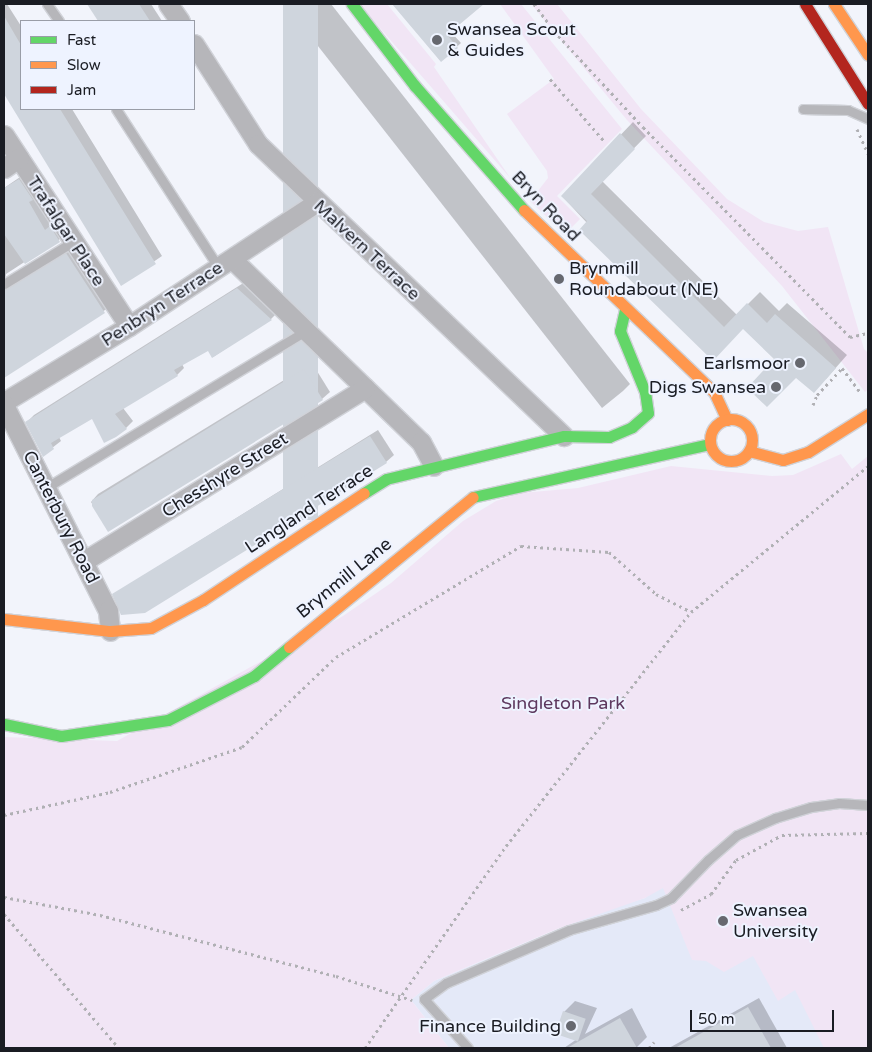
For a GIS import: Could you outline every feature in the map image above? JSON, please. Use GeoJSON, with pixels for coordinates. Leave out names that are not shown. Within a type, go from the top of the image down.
{"type":"FeatureCollection","features":[{"type":"Feature","properties":{"kind":"street"},"geometry":{"type":"LineString","coordinates":[[168,4],[179,20]]}},
{"type":"Feature","properties":{"kind":"street","name":"Bryn Road"},"geometry":{"type":"LineString","coordinates":[[352,4],[415,86],[525,211],[625,309],[714,392],[727,420]]}},
{"type":"Feature","properties":{"kind":"street"},"geometry":{"type":"LineString","coordinates":[[805,4],[868,104]]}},
{"type":"Feature","properties":{"kind":"street"},"geometry":{"type":"LineString","coordinates":[[834,4],[868,55]]}},
{"type":"Feature","properties":{"kind":"street","name":"Malvern Terrace"},"geometry":{"type":"LineString","coordinates":[[195,46],[258,144],[564,436]]}},
{"type":"Feature","properties":{"kind":"street","name":"Trafalgar Place"},"geometry":{"type":"LineString","coordinates":[[4,135],[11,163],[71,242],[129,326]]}},
{"type":"Feature","properties":{"kind":"street","name":"Penbryn Terrace"},"geometry":{"type":"LineString","coordinates":[[4,403],[129,326],[317,202]]}},
{"type":"Feature","properties":{"kind":"street"},"geometry":{"type":"LineString","coordinates":[[225,263],[304,332],[421,442],[434,466]]}},
{"type":"Feature","properties":{"kind":"street","name":"Langland Terrace"},"geometry":{"type":"LineString","coordinates":[[4,618],[110,631],[151,628],[203,600],[386,480],[434,466],[564,436],[609,437],[632,427],[648,413],[645,392],[620,331],[625,309]]}},
{"type":"Feature","properties":{"kind":"street","name":"Chesshyre Street"},"geometry":{"type":"LineString","coordinates":[[84,561],[365,388]]}},
{"type":"Feature","properties":{"kind":"street","name":"Canterbury Road"},"geometry":{"type":"LineString","coordinates":[[4,403],[108,611],[110,631]]}},
{"type":"Feature","properties":{"kind":"street"},"geometry":{"type":"LineString","coordinates":[[749,451],[782,460],[808,452],[868,414]]}},
{"type":"Feature","properties":{"kind":"street"},"geometry":{"type":"LineString","coordinates":[[727,420],[739,421],[748,428],[752,439],[749,451],[742,458],[722,460],[714,454],[710,444],[711,433],[717,424],[727,420]]}},
{"type":"Feature","properties":{"kind":"street","name":"Brynmill Lane"},"geometry":{"type":"LineString","coordinates":[[4,724],[61,736],[168,720],[254,676],[472,497],[710,444]]}},
{"type":"Feature","properties":{"kind":"lane"},"geometry":{"type":"LineString","coordinates":[[47,4],[58,20]]}},
{"type":"Feature","properties":{"kind":"lane"},"geometry":{"type":"LineString","coordinates":[[803,109],[848,110],[868,119]]}},
{"type":"Feature","properties":{"kind":"lane"},"geometry":{"type":"LineString","coordinates":[[117,110],[225,263]]}},
{"type":"Feature","properties":{"kind":"lane"},"geometry":{"type":"LineString","coordinates":[[4,284],[71,242]]}},
{"type":"Feature","properties":{"kind":"lane"},"geometry":{"type":"LineString","coordinates":[[47,487],[304,332]]}},
{"type":"Feature","properties":{"kind":"lane"},"geometry":{"type":"LineString","coordinates":[[468,1048],[424,999],[446,983],[569,930],[671,898],[708,860],[737,836],[775,818],[811,807],[840,803],[868,805]]}},
{"type":"Feature","properties":{"kind":"path"},"geometry":{"type":"LineString","coordinates":[[534,4],[554,31],[643,127],[850,337],[868,333]]}},
{"type":"Feature","properties":{"kind":"path"},"geometry":{"type":"LineString","coordinates":[[550,80],[605,142]]}},
{"type":"Feature","properties":{"kind":"path"},"geometry":{"type":"LineString","coordinates":[[813,405],[817,395],[842,368],[863,395]]}},
{"type":"Feature","properties":{"kind":"path"},"geometry":{"type":"LineString","coordinates":[[365,1048],[506,846],[691,612],[868,466]]}},
{"type":"Feature","properties":{"kind":"path"},"geometry":{"type":"LineString","coordinates":[[4,815],[110,792],[242,747],[336,656],[521,546],[609,552],[656,594],[691,612]]}},
{"type":"Feature","properties":{"kind":"path"},"geometry":{"type":"LineString","coordinates":[[678,911],[711,894],[736,860],[782,836],[868,833]]}},
{"type":"Feature","properties":{"kind":"path"},"geometry":{"type":"LineString","coordinates":[[4,897],[100,915],[400,996]]}},
{"type":"Feature","properties":{"kind":"path"},"geometry":{"type":"LineString","coordinates":[[4,914],[119,1048]]}},
{"type":"Feature","properties":{"kind":"path"},"geometry":{"type":"LineString","coordinates":[[648,1048],[654,1042]]}},
{"type":"Feature","properties":{"kind":"shaded area","name":"Swansea University"},"geometry":{"type":"Polygon","coordinates":[[[683,870],[868,1048],[449,1048],[411,1000],[434,981],[599,912],[645,898],[683,870]]]}},
{"type":"Feature","properties":{"kind":"green space"},"geometry":{"type":"Polygon","coordinates":[[[359,4],[387,4],[436,64],[434,67],[511,179],[359,4]]]}},
{"type":"Feature","properties":{"kind":"green space"},"geometry":{"type":"Polygon","coordinates":[[[500,4],[521,4],[622,129],[557,196],[580,219],[565,234],[530,201],[548,178],[547,171],[507,114],[554,79],[500,4]]]}},
{"type":"Feature","properties":{"kind":"green space"},"geometry":{"type":"Polygon","coordinates":[[[531,4],[557,4],[641,109],[727,199],[764,222],[798,231],[828,227],[864,349],[868,353],[868,389],[865,392],[782,286],[627,120],[531,4]]]}},
{"type":"Feature","properties":{"kind":"green space","name":"Singleton Park"},"geometry":{"type":"Polygon","coordinates":[[[841,454],[852,469],[868,456],[868,1048],[824,1048],[795,990],[778,1001],[753,956],[724,972],[706,961],[692,960],[663,888],[645,898],[557,929],[434,981],[411,1000],[449,1048],[4,1048],[4,737],[117,741],[343,616],[391,583],[463,521],[496,501],[521,493],[578,488],[671,466],[772,476],[793,475],[841,454]]]}},
{"type":"Feature","properties":{"kind":"building"},"geometry":{"type":"Polygon","coordinates":[[[87,4],[139,4],[149,20],[97,20],[87,4]]]}},
{"type":"Feature","properties":{"kind":"building"},"geometry":{"type":"Polygon","coordinates":[[[283,4],[318,4],[318,520],[283,520],[283,4]]]}},
{"type":"Feature","properties":{"kind":"building","name":"Swansea Scout & Guides"},"geometry":{"type":"Polygon","coordinates":[[[392,4],[484,4],[447,35],[458,48],[441,62],[392,4]]]}},
{"type":"Feature","properties":{"kind":"building"},"geometry":{"type":"Polygon","coordinates":[[[4,16],[20,43],[20,110],[61,110],[156,264],[121,286],[4,94],[4,16]]]}},
{"type":"Feature","properties":{"kind":"building"},"geometry":{"type":"Polygon","coordinates":[[[620,133],[635,149],[591,194],[724,327],[747,303],[767,323],[775,314],[836,368],[814,393],[796,378],[767,407],[747,388],[774,359],[743,329],[713,361],[579,230],[587,221],[561,196],[620,133]]]}},
{"type":"Feature","properties":{"kind":"building"},"geometry":{"type":"Polygon","coordinates":[[[19,179],[33,200],[29,202],[45,230],[50,226],[60,242],[25,264],[4,234],[4,188],[19,179]]]}},
{"type":"Feature","properties":{"kind":"building"},"geometry":{"type":"Polygon","coordinates":[[[66,253],[105,313],[4,378],[4,290],[66,253]]]}},
{"type":"Feature","properties":{"kind":"building"},"geometry":{"type":"Polygon","coordinates":[[[237,288],[272,320],[212,358],[208,351],[174,370],[178,376],[115,414],[127,429],[116,437],[104,443],[92,419],[51,443],[54,449],[43,457],[25,422],[237,288]]]}},
{"type":"Feature","properties":{"kind":"building"},"geometry":{"type":"Polygon","coordinates":[[[304,369],[323,400],[108,532],[92,506],[92,500],[304,369]]]}},
{"type":"Feature","properties":{"kind":"building"},"geometry":{"type":"Polygon","coordinates":[[[370,436],[387,463],[145,613],[121,615],[112,594],[370,436]]]}},
{"type":"Feature","properties":{"kind":"building"},"geometry":{"type":"Polygon","coordinates":[[[748,1007],[771,1048],[675,1048],[748,1007]]]}},
{"type":"Feature","properties":{"kind":"building"},"geometry":{"type":"Polygon","coordinates":[[[563,1011],[586,1019],[578,1042],[555,1034],[563,1011]]]}},
{"type":"Feature","properties":{"kind":"building","name":"Finance Building"},"geometry":{"type":"Polygon","coordinates":[[[620,1018],[637,1048],[567,1048],[620,1018]]]}},
{"type":"Feature","properties":{"kind":"traffic: fast"},"geometry":{"type":"LineString","coordinates":[[352,4],[415,86],[524,210]]}},
{"type":"Feature","properties":{"kind":"traffic: fast"},"geometry":{"type":"LineString","coordinates":[[364,493],[386,479],[564,436],[609,437],[632,427],[648,413],[645,392],[620,331],[625,309]]}},
{"type":"Feature","properties":{"kind":"traffic: fast"},"geometry":{"type":"LineString","coordinates":[[473,497],[710,444]]}},
{"type":"Feature","properties":{"kind":"traffic: fast"},"geometry":{"type":"LineString","coordinates":[[4,724],[61,736],[168,720],[254,676],[289,647]]}},
{"type":"Feature","properties":{"kind":"traffic: slow"},"geometry":{"type":"LineString","coordinates":[[834,4],[868,55]]}},
{"type":"Feature","properties":{"kind":"traffic: slow"},"geometry":{"type":"LineString","coordinates":[[524,210],[714,392],[727,420]]}},
{"type":"Feature","properties":{"kind":"traffic: slow"},"geometry":{"type":"LineString","coordinates":[[749,451],[783,460],[808,452],[868,414]]}},
{"type":"Feature","properties":{"kind":"traffic: slow"},"geometry":{"type":"LineString","coordinates":[[731,419],[746,425],[752,440],[746,455],[731,461],[716,455],[710,440],[716,425],[731,419]]}},
{"type":"Feature","properties":{"kind":"traffic: slow"},"geometry":{"type":"LineString","coordinates":[[4,619],[110,631],[151,628],[203,600],[364,493]]}},
{"type":"Feature","properties":{"kind":"traffic: slow"},"geometry":{"type":"LineString","coordinates":[[289,647],[473,497]]}},
{"type":"Feature","properties":{"kind":"traffic: jam"},"geometry":{"type":"LineString","coordinates":[[805,4],[868,104]]}},
{"type":"Feature","properties":{"kind":"place","name":"Swansea Scout & Guides"},"geometry":{"type":"Point","coordinates":[437,40]}},
{"type":"Feature","properties":{"kind":"place","name":"Brynmill Roundabout (NE)"},"geometry":{"type":"Point","coordinates":[559,279]}},
{"type":"Feature","properties":{"kind":"place","name":"Earlsmoor"},"geometry":{"type":"Point","coordinates":[800,363]}},
{"type":"Feature","properties":{"kind":"place","name":"Digs Swansea"},"geometry":{"type":"Point","coordinates":[776,387]}},
{"type":"Feature","properties":{"kind":"place","name":"Swansea University"},"geometry":{"type":"Point","coordinates":[723,921]}},
{"type":"Feature","properties":{"kind":"place","name":"Finance Building"},"geometry":{"type":"Point","coordinates":[571,1026]}}]}
